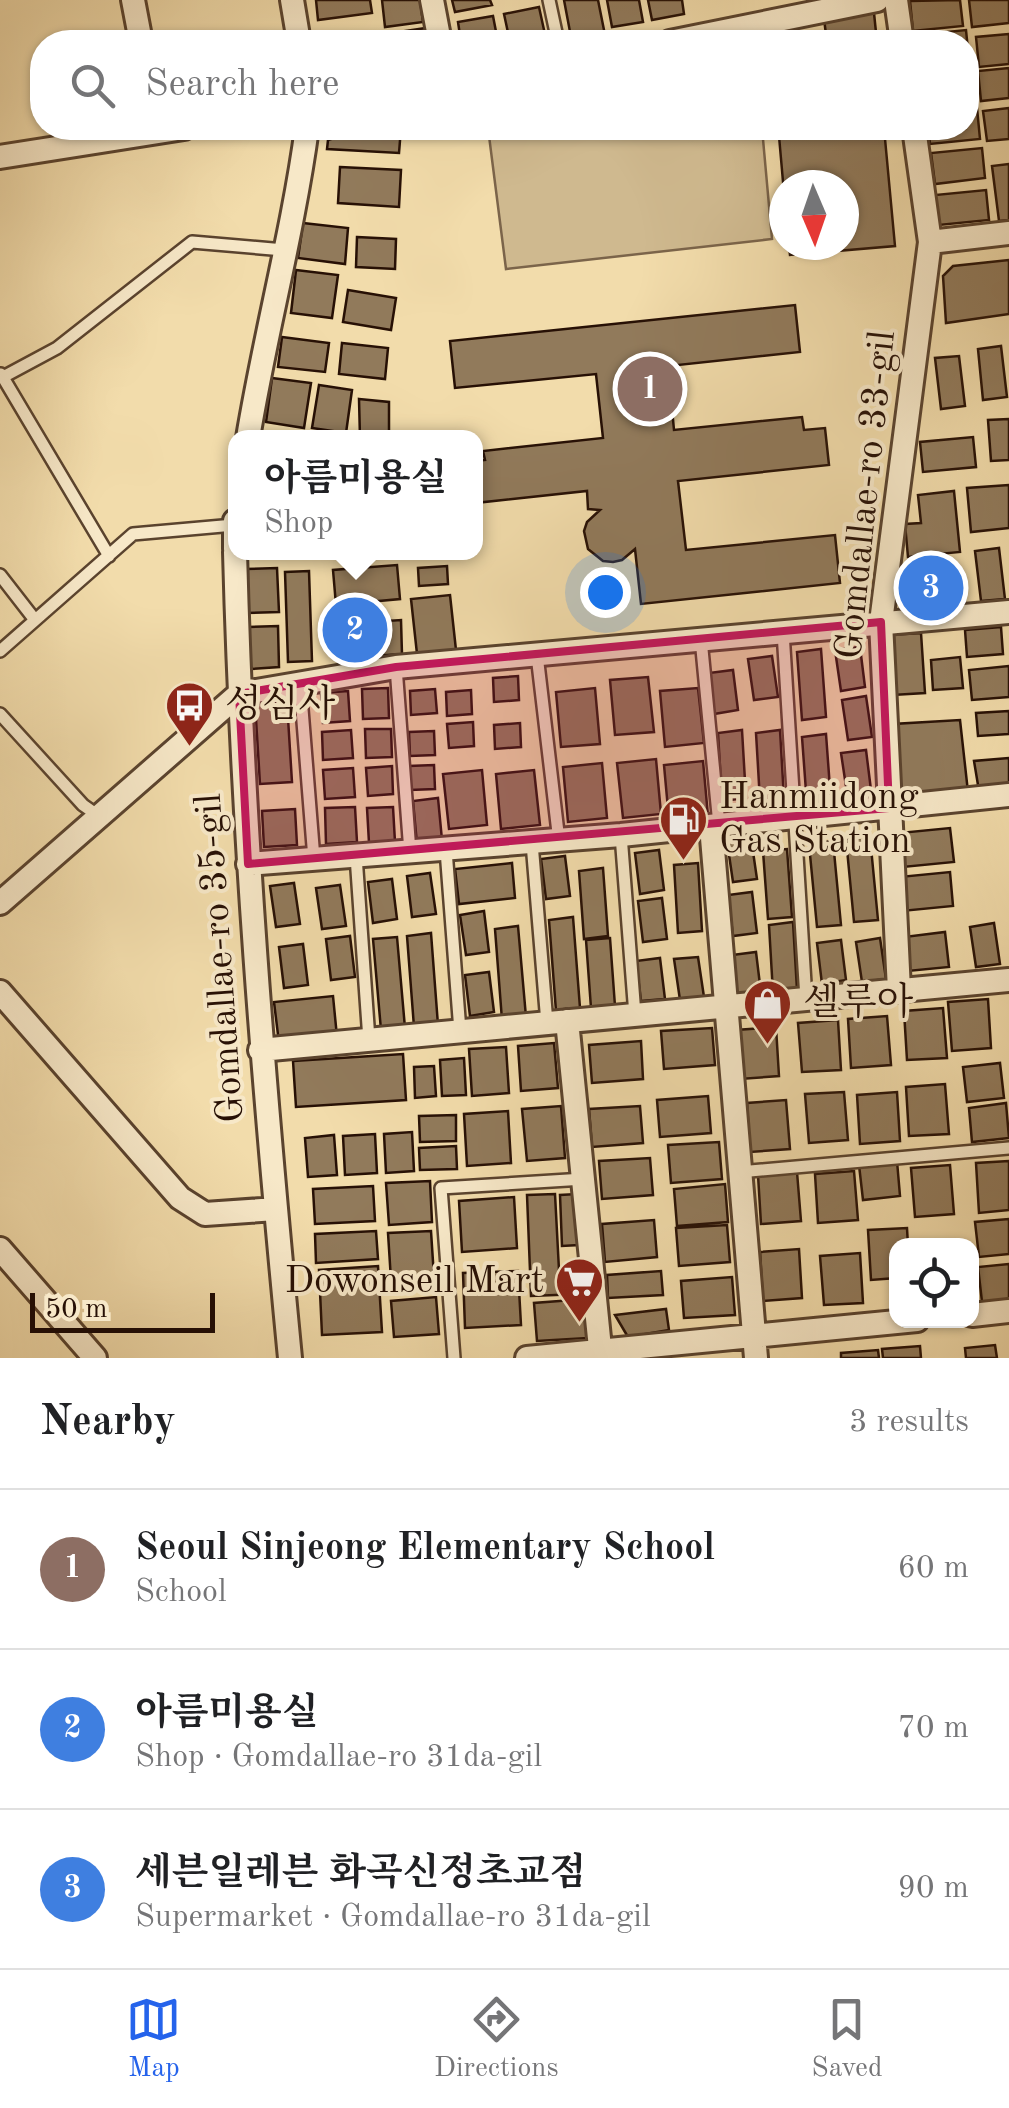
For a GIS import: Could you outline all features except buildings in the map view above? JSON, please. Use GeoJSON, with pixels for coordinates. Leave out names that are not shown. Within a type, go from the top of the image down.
{"type":"FeatureCollection","features":[{"type":"Feature","properties":{"kind":"street"},"geometry":{"type":"LineString","coordinates":[[133,0],[139,30]]}},
{"type":"Feature","properties":{"kind":"street"},"geometry":{"type":"LineString","coordinates":[[292,0],[297,30]]}},
{"type":"Feature","properties":{"kind":"street"},"geometry":{"type":"LineString","coordinates":[[432,0],[438,30]]}},
{"type":"Feature","properties":{"kind":"street"},"geometry":{"type":"LineString","coordinates":[[729,30],[876,0]]}},
{"type":"Feature","properties":{"kind":"street"},"geometry":{"type":"LineString","coordinates":[[896,0],[900,30]]}},
{"type":"Feature","properties":{"kind":"street"},"geometry":{"type":"LineString","coordinates":[[0,156],[97,140]]}},
{"type":"Feature","properties":{"kind":"street"},"geometry":{"type":"LineString","coordinates":[[249,430],[305,140]]}},
{"type":"Feature","properties":{"kind":"street","name":"Gomdallae-ro 33-gil"},"geometry":{"type":"LineString","coordinates":[[900,990],[881,622],[930,242],[916,140]]}},
{"type":"Feature","properties":{"kind":"street"},"geometry":{"type":"LineString","coordinates":[[930,242],[1009,233]]}},
{"type":"Feature","properties":{"kind":"street","name":"Gomdallae-ro 35-gil"},"geometry":{"type":"LineString","coordinates":[[235,560],[239,694],[260,1050],[290,1358]]}},
{"type":"Feature","properties":{"kind":"street"},"geometry":{"type":"LineString","coordinates":[[0,903],[239,694],[396,667],[1009,612]]}},
{"type":"Feature","properties":{"kind":"street"},"geometry":{"type":"LineString","coordinates":[[248,864],[560,841],[1009,796]]}},
{"type":"Feature","properties":{"kind":"street"},"geometry":{"type":"LineString","coordinates":[[715,825],[755,1347]]}},
{"type":"Feature","properties":{"kind":"street"},"geometry":{"type":"LineString","coordinates":[[260,1050],[1009,980]]}},
{"type":"Feature","properties":{"kind":"street"},"geometry":{"type":"LineString","coordinates":[[0,992],[180,1198],[206,1214],[276,1208]]}},
{"type":"Feature","properties":{"kind":"street"},"geometry":{"type":"LineString","coordinates":[[557,1022],[584,1180],[601,1355]]}},
{"type":"Feature","properties":{"kind":"street"},"geometry":{"type":"LineString","coordinates":[[0,1249],[95,1358]]}},
{"type":"Feature","properties":{"kind":"street"},"geometry":{"type":"LineString","coordinates":[[979,1314],[1009,1312]]}},
{"type":"Feature","properties":{"kind":"street"},"geometry":{"type":"LineString","coordinates":[[527,1358],[755,1347],[889,1325]]}},
{"type":"Feature","properties":{"kind":"lane"},"geometry":{"type":"LineString","coordinates":[[549,0],[555,30]]}},
{"type":"Feature","properties":{"kind":"lane"},"geometry":{"type":"LineString","coordinates":[[108,556],[2,375],[58,348],[192,242],[284,250]]}},
{"type":"Feature","properties":{"kind":"lane","name":"Gomdallae-ro 35-gil"},"geometry":{"type":"LineString","coordinates":[[0,652],[133,534],[228,524]]}},
{"type":"Feature","properties":{"kind":"lane"},"geometry":{"type":"LineString","coordinates":[[0,575],[36,620]]}},
{"type":"Feature","properties":{"kind":"lane"},"geometry":{"type":"LineString","coordinates":[[783,632],[806,999]]}},
{"type":"Feature","properties":{"kind":"lane"},"geometry":{"type":"LineString","coordinates":[[700,638],[715,825]]}},
{"type":"Feature","properties":{"kind":"lane"},"geometry":{"type":"LineString","coordinates":[[537,655],[560,841]]}},
{"type":"Feature","properties":{"kind":"lane"},"geometry":{"type":"LineString","coordinates":[[396,667],[410,852]]}},
{"type":"Feature","properties":{"kind":"lane"},"geometry":{"type":"LineString","coordinates":[[300,684],[314,860]]}},
{"type":"Feature","properties":{"kind":"lane"},"geometry":{"type":"LineString","coordinates":[[0,714],[83,805],[100,818]]}},
{"type":"Feature","properties":{"kind":"lane"},"geometry":{"type":"LineString","coordinates":[[621,835],[635,1015]]}},
{"type":"Feature","properties":{"kind":"lane"},"geometry":{"type":"LineString","coordinates":[[532,843],[557,1022]]}},
{"type":"Feature","properties":{"kind":"lane"},"geometry":{"type":"LineString","coordinates":[[446,850],[460,1032]]}},
{"type":"Feature","properties":{"kind":"lane"},"geometry":{"type":"LineString","coordinates":[[356,856],[369,1040]]}},
{"type":"Feature","properties":{"kind":"lane"},"geometry":{"type":"LineString","coordinates":[[739,1172],[1009,1148]]}},
{"type":"Feature","properties":{"kind":"lane"},"geometry":{"type":"LineString","coordinates":[[454,1358],[441,1188],[584,1180]]}},
{"type":"Feature","properties":{"kind":"highlighted area"},"geometry":{"type":"Polygon","coordinates":[[[881,622],[889,808],[248,864],[239,694],[396,667],[881,622]]]}},
{"type":"Feature","properties":{"kind":"shaded area"},"geometry":{"type":"Polygon","coordinates":[[[490,140],[763,140],[769,239],[506,269],[490,140]]]}},
{"type":"Feature","properties":{"kind":"place","name":"Seoul Sinjeong Elementary School"},"geometry":{"type":"Point","coordinates":[650,389]}},
{"type":"Feature","properties":{"kind":"place","name":"세븐일레븐 화곡신정초교점"},"geometry":{"type":"Point","coordinates":[931,588]}},
{"type":"Feature","properties":{"kind":"place","name":"아름미용실"},"geometry":{"type":"Point","coordinates":[355,630]}},
{"type":"Feature","properties":{"kind":"place","name":"성심사"},"geometry":{"type":"Point","coordinates":[190,748]}},
{"type":"Feature","properties":{"kind":"place","name":"Hanmiidong Gas Station"},"geometry":{"type":"Point","coordinates":[684,862]}},
{"type":"Feature","properties":{"kind":"place","name":"셀루아"},"geometry":{"type":"Point","coordinates":[768,1046]}},
{"type":"Feature","properties":{"kind":"place","name":"Dowonseil Mart"},"geometry":{"type":"Point","coordinates":[579,1324]}}]}
